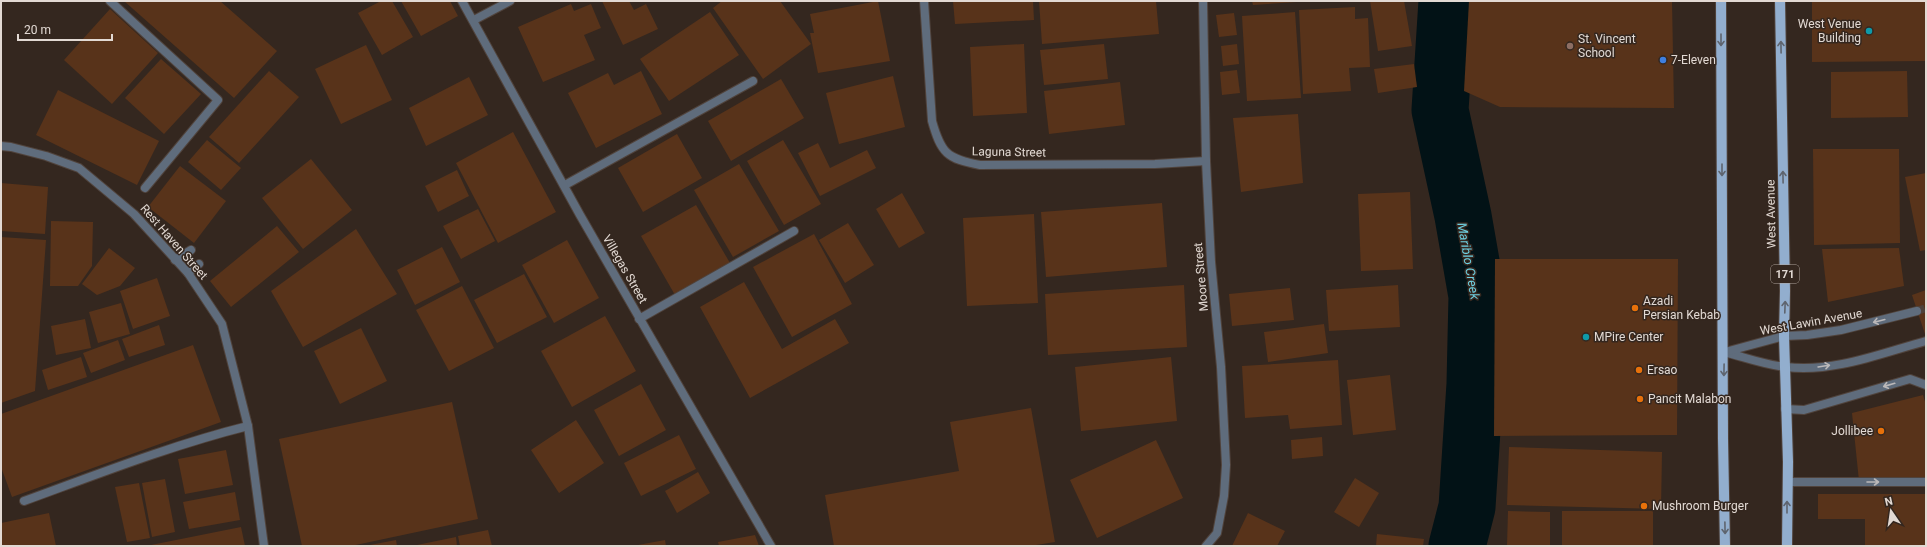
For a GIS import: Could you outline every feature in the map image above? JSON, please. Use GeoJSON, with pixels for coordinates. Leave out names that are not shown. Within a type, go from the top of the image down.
{"type":"FeatureCollection","features":[{"type":"Feature","properties":{"kind":"main road"},"geometry":{"type":"LineString","coordinates":[[1721,1],[1724,352],[1723,431],[1726,546]]}},
{"type":"Feature","properties":{"kind":"main road","name":"West Avenue"},"geometry":{"type":"LineString","coordinates":[[1780,1],[1785,291],[1784,336],[1786,367],[1785,409],[1788,462],[1787,546]]}},
{"type":"Feature","properties":{"kind":"street"},"geometry":{"type":"LineString","coordinates":[[110,1],[218,100],[145,188]]}},
{"type":"Feature","properties":{"kind":"street","name":"Villegas Street"},"geometry":{"type":"LineString","coordinates":[[462,1],[640,319],[771,546]]}},
{"type":"Feature","properties":{"kind":"street"},"geometry":{"type":"LineString","coordinates":[[474,20],[510,1]]}},
{"type":"Feature","properties":{"kind":"street","name":"Laguna Street"},"geometry":{"type":"LineString","coordinates":[[924,1],[932,121],[936,137],[943,151],[959,162],[988,165],[1154,164],[1206,161]]}},
{"type":"Feature","properties":{"kind":"street","name":"Moore Street"},"geometry":{"type":"LineString","coordinates":[[1203,1],[1206,161],[1211,262],[1221,367],[1226,465],[1224,496],[1217,533],[1206,546]]}},
{"type":"Feature","properties":{"kind":"street"},"geometry":{"type":"LineString","coordinates":[[565,185],[753,81]]}},
{"type":"Feature","properties":{"kind":"street","name":"Rest Haven Street"},"geometry":{"type":"LineString","coordinates":[[1,146],[46,156],[79,168],[134,214],[188,273],[222,324],[248,426],[264,546]]}},
{"type":"Feature","properties":{"kind":"street"},"geometry":{"type":"LineString","coordinates":[[640,319],[794,231]]}},
{"type":"Feature","properties":{"kind":"street"},"geometry":{"type":"LineString","coordinates":[[175,260],[191,250]]}},
{"type":"Feature","properties":{"kind":"street"},"geometry":{"type":"LineString","coordinates":[[188,273],[199,264]]}},
{"type":"Feature","properties":{"kind":"street","name":"West Lawin Avenue"},"geometry":{"type":"LineString","coordinates":[[1724,352],[1784,336],[1807,335],[1841,330],[1917,311]]}},
{"type":"Feature","properties":{"kind":"street"},"geometry":{"type":"LineString","coordinates":[[1724,352],[1786,367],[1809,368],[1850,362],[1926,340]]}},
{"type":"Feature","properties":{"kind":"street"},"geometry":{"type":"LineString","coordinates":[[1785,409],[1804,410],[1910,379],[1926,385]]}},
{"type":"Feature","properties":{"kind":"street"},"geometry":{"type":"LineString","coordinates":[[24,501],[107,470],[218,434],[248,426]]}},
{"type":"Feature","properties":{"kind":"street"},"geometry":{"type":"LineString","coordinates":[[1787,482],[1926,482]]}},
{"type":"Feature","properties":{"kind":"building"},"geometry":{"type":"Polygon","coordinates":[[[124,1],[220,1],[277,51],[234,98],[124,1]]]}},
{"type":"Feature","properties":{"kind":"building"},"geometry":{"type":"Polygon","coordinates":[[[381,1],[392,1],[413,37],[382,55],[358,13],[381,1]]]}},
{"type":"Feature","properties":{"kind":"building"},"geometry":{"type":"Polygon","coordinates":[[[401,1],[450,1],[458,16],[421,36],[401,1]]]}},
{"type":"Feature","properties":{"kind":"building"},"geometry":{"type":"Polygon","coordinates":[[[602,1],[629,1],[634,10],[646,4],[658,29],[623,45],[602,1]]]}},
{"type":"Feature","properties":{"kind":"building"},"geometry":{"type":"Polygon","coordinates":[[[722,1],[780,1],[811,44],[763,79],[713,8],[722,1]]]}},
{"type":"Feature","properties":{"kind":"building"},"geometry":{"type":"Polygon","coordinates":[[[878,1],[890,61],[818,73],[810,33],[814,33],[810,14],[878,1]]]}},
{"type":"Feature","properties":{"kind":"building"},"geometry":{"type":"Polygon","coordinates":[[[953,1],[1033,1],[1034,20],[955,24],[953,1]]]}},
{"type":"Feature","properties":{"kind":"building"},"geometry":{"type":"Polygon","coordinates":[[[1039,1],[1156,1],[1159,34],[1042,44],[1039,1]]]}},
{"type":"Feature","properties":{"kind":"building"},"geometry":{"type":"Polygon","coordinates":[[[1252,1],[1297,1],[1297,2],[1253,5],[1252,1]]]}},
{"type":"Feature","properties":{"kind":"building"},"geometry":{"type":"Polygon","coordinates":[[[1370,1],[1404,1],[1412,46],[1378,51],[1370,1]]]}},
{"type":"Feature","properties":{"kind":"building","name":"St. Vincent School"},"geometry":{"type":"Polygon","coordinates":[[[1469,1],[1672,1],[1674,108],[1500,107],[1464,91],[1469,1]]]}},
{"type":"Feature","properties":{"kind":"building","name":"West Venue Building"},"geometry":{"type":"Polygon","coordinates":[[[1812,1],[1926,1],[1926,61],[1812,62],[1812,1]]]}},
{"type":"Feature","properties":{"kind":"building"},"geometry":{"type":"Polygon","coordinates":[[[571,4],[574,11],[591,4],[601,28],[584,35],[595,60],[543,82],[518,27],[571,4]]]}},
{"type":"Feature","properties":{"kind":"building"},"geometry":{"type":"Polygon","coordinates":[[[1355,7],[1355,19],[1368,18],[1370,67],[1349,68],[1351,91],[1303,94],[1299,10],[1355,7]]]}},
{"type":"Feature","properties":{"kind":"building"},"geometry":{"type":"Polygon","coordinates":[[[110,9],[158,53],[112,104],[64,60],[110,9]]]}},
{"type":"Feature","properties":{"kind":"building"},"geometry":{"type":"Polygon","coordinates":[[[710,12],[739,55],[669,101],[640,59],[710,12]]]}},
{"type":"Feature","properties":{"kind":"building"},"geometry":{"type":"Polygon","coordinates":[[[1295,12],[1301,98],[1247,101],[1242,16],[1295,12]]]}},
{"type":"Feature","properties":{"kind":"building"},"geometry":{"type":"Polygon","coordinates":[[[1234,13],[1237,35],[1219,37],[1216,15],[1234,13]]]}},
{"type":"Feature","properties":{"kind":"building"},"geometry":{"type":"Polygon","coordinates":[[[1024,44],[1027,113],[973,116],[970,47],[1024,44]]]}},
{"type":"Feature","properties":{"kind":"building"},"geometry":{"type":"Polygon","coordinates":[[[1104,44],[1108,79],[1044,85],[1040,50],[1104,44]]]}},
{"type":"Feature","properties":{"kind":"building"},"geometry":{"type":"Polygon","coordinates":[[[1237,44],[1239,64],[1223,66],[1221,46],[1237,44]]]}},
{"type":"Feature","properties":{"kind":"building"},"geometry":{"type":"Polygon","coordinates":[[[366,45],[392,100],[341,124],[315,69],[366,45]]]}},
{"type":"Feature","properties":{"kind":"building"},"geometry":{"type":"Polygon","coordinates":[[[161,59],[201,94],[164,134],[125,98],[161,59]]]}},
{"type":"Feature","properties":{"kind":"building"},"geometry":{"type":"Polygon","coordinates":[[[1414,64],[1417,87],[1378,93],[1374,69],[1414,64]]]}},
{"type":"Feature","properties":{"kind":"building"},"geometry":{"type":"Polygon","coordinates":[[[1237,70],[1240,93],[1222,95],[1220,72],[1237,70]]]}},
{"type":"Feature","properties":{"kind":"building"},"geometry":{"type":"Polygon","coordinates":[[[269,71],[299,97],[239,163],[209,137],[269,71]]]}},
{"type":"Feature","properties":{"kind":"building"},"geometry":{"type":"Polygon","coordinates":[[[641,71],[662,114],[596,148],[568,93],[608,73],[614,85],[641,71]]]}},
{"type":"Feature","properties":{"kind":"building"},"geometry":{"type":"Polygon","coordinates":[[[1907,71],[1908,117],[1831,118],[1831,72],[1907,71]]]}},
{"type":"Feature","properties":{"kind":"building"},"geometry":{"type":"Polygon","coordinates":[[[893,76],[905,127],[839,144],[826,93],[893,76]]]}},
{"type":"Feature","properties":{"kind":"building"},"geometry":{"type":"Polygon","coordinates":[[[469,77],[488,115],[426,146],[409,108],[469,77]]]}},
{"type":"Feature","properties":{"kind":"building"},"geometry":{"type":"Polygon","coordinates":[[[781,79],[804,118],[731,161],[708,121],[781,79]]]}},
{"type":"Feature","properties":{"kind":"building"},"geometry":{"type":"Polygon","coordinates":[[[1120,82],[1125,125],[1049,134],[1044,91],[1120,82]]]}},
{"type":"Feature","properties":{"kind":"building"},"geometry":{"type":"Polygon","coordinates":[[[58,90],[159,141],[137,185],[36,135],[58,90]]]}},
{"type":"Feature","properties":{"kind":"building"},"geometry":{"type":"Polygon","coordinates":[[[1298,114],[1303,183],[1241,192],[1233,118],[1298,114]]]}},
{"type":"Feature","properties":{"kind":"building"},"geometry":{"type":"Polygon","coordinates":[[[513,132],[556,212],[498,243],[456,163],[513,132]]]}},
{"type":"Feature","properties":{"kind":"building"},"geometry":{"type":"Polygon","coordinates":[[[677,134],[702,178],[643,212],[618,168],[677,134]]]}},
{"type":"Feature","properties":{"kind":"building"},"geometry":{"type":"Polygon","coordinates":[[[207,140],[241,168],[221,190],[188,162],[207,140]]]}},
{"type":"Feature","properties":{"kind":"building"},"geometry":{"type":"Polygon","coordinates":[[[783,140],[821,204],[784,225],[747,161],[783,140]]]}},
{"type":"Feature","properties":{"kind":"building"},"geometry":{"type":"Polygon","coordinates":[[[818,143],[830,168],[867,150],[876,168],[820,196],[798,153],[818,143]]]}},
{"type":"Feature","properties":{"kind":"building"},"geometry":{"type":"Polygon","coordinates":[[[1813,149],[1899,149],[1900,243],[1814,245],[1813,149]]]}},
{"type":"Feature","properties":{"kind":"building"},"geometry":{"type":"Polygon","coordinates":[[[311,159],[352,210],[303,249],[262,198],[311,159]]]}},
{"type":"Feature","properties":{"kind":"building"},"geometry":{"type":"Polygon","coordinates":[[[739,164],[779,231],[733,257],[694,190],[739,164]]]}},
{"type":"Feature","properties":{"kind":"building"},"geometry":{"type":"Polygon","coordinates":[[[180,166],[226,201],[194,243],[148,207],[180,166]]]}},
{"type":"Feature","properties":{"kind":"building"},"geometry":{"type":"Polygon","coordinates":[[[457,170],[469,196],[438,212],[425,186],[457,170]]]}},
{"type":"Feature","properties":{"kind":"building"},"geometry":{"type":"Polygon","coordinates":[[[1926,173],[1926,250],[1920,251],[1905,177],[1926,173]]]}},
{"type":"Feature","properties":{"kind":"building"},"geometry":{"type":"Polygon","coordinates":[[[1,183],[48,187],[45,234],[1,231],[1,183]]]}},
{"type":"Feature","properties":{"kind":"building"},"geometry":{"type":"Polygon","coordinates":[[[1410,192],[1413,269],[1361,271],[1358,194],[1410,192]]]}},
{"type":"Feature","properties":{"kind":"building"},"geometry":{"type":"Polygon","coordinates":[[[902,193],[925,233],[899,248],[876,209],[902,193]]]}},
{"type":"Feature","properties":{"kind":"building"},"geometry":{"type":"Polygon","coordinates":[[[1162,203],[1167,267],[1046,277],[1041,212],[1162,203]]]}},
{"type":"Feature","properties":{"kind":"building"},"geometry":{"type":"Polygon","coordinates":[[[696,205],[730,263],[675,295],[641,236],[696,205]]]}},
{"type":"Feature","properties":{"kind":"building"},"geometry":{"type":"Polygon","coordinates":[[[478,209],[495,241],[461,259],[443,226],[478,209]]]}},
{"type":"Feature","properties":{"kind":"building"},"geometry":{"type":"Polygon","coordinates":[[[1034,214],[1038,303],[967,306],[963,218],[1034,214]]]}},
{"type":"Feature","properties":{"kind":"building"},"geometry":{"type":"Polygon","coordinates":[[[51,221],[93,222],[92,266],[78,286],[50,286],[51,221]]]}},
{"type":"Feature","properties":{"kind":"building"},"geometry":{"type":"Polygon","coordinates":[[[848,223],[874,265],[845,283],[819,240],[848,223]]]}},
{"type":"Feature","properties":{"kind":"building"},"geometry":{"type":"Polygon","coordinates":[[[277,226],[299,252],[231,307],[210,281],[277,226]]]}},
{"type":"Feature","properties":{"kind":"building"},"geometry":{"type":"Polygon","coordinates":[[[356,229],[397,294],[303,347],[271,291],[356,229]]]}},
{"type":"Feature","properties":{"kind":"building"},"geometry":{"type":"Polygon","coordinates":[[[814,234],[852,304],[792,337],[753,267],[814,234]]]}},
{"type":"Feature","properties":{"kind":"building"},"geometry":{"type":"Polygon","coordinates":[[[1,237],[46,240],[35,391],[1,403],[1,237]]]}},
{"type":"Feature","properties":{"kind":"building"},"geometry":{"type":"Polygon","coordinates":[[[567,240],[599,298],[554,323],[522,265],[567,240]]]}},
{"type":"Feature","properties":{"kind":"building"},"geometry":{"type":"Polygon","coordinates":[[[442,247],[460,282],[415,305],[397,270],[442,247]]]}},
{"type":"Feature","properties":{"kind":"building"},"geometry":{"type":"Polygon","coordinates":[[[109,248],[135,268],[120,286],[97,295],[82,284],[109,248]]]}},
{"type":"Feature","properties":{"kind":"building"},"geometry":{"type":"Polygon","coordinates":[[[1899,248],[1904,286],[1828,302],[1822,249],[1899,248]]]}},
{"type":"Feature","properties":{"kind":"building","name":"MPire Center"},"geometry":{"type":"Polygon","coordinates":[[[1495,259],[1678,259],[1677,435],[1494,436],[1495,259]]]}},
{"type":"Feature","properties":{"kind":"building"},"geometry":{"type":"Polygon","coordinates":[[[524,274],[547,317],[497,343],[474,300],[524,274]]]}},
{"type":"Feature","properties":{"kind":"building"},"geometry":{"type":"Polygon","coordinates":[[[157,278],[170,316],[133,329],[120,291],[157,278]]]}},
{"type":"Feature","properties":{"kind":"building"},"geometry":{"type":"Polygon","coordinates":[[[744,282],[782,349],[835,319],[849,343],[750,398],[700,307],[744,282]]]}},
{"type":"Feature","properties":{"kind":"building"},"geometry":{"type":"Polygon","coordinates":[[[1184,285],[1187,347],[1048,355],[1045,294],[1184,285]]]}},
{"type":"Feature","properties":{"kind":"building"},"geometry":{"type":"Polygon","coordinates":[[[1398,285],[1400,327],[1329,331],[1326,290],[1398,285]]]}},
{"type":"Feature","properties":{"kind":"building"},"geometry":{"type":"Polygon","coordinates":[[[462,286],[494,348],[449,371],[416,310],[462,286]]]}},
{"type":"Feature","properties":{"kind":"building"},"geometry":{"type":"Polygon","coordinates":[[[1290,288],[1294,320],[1232,326],[1229,294],[1290,288]]]}},
{"type":"Feature","properties":{"kind":"building"},"geometry":{"type":"Polygon","coordinates":[[[1926,290],[1926,337],[1912,295],[1926,290]]]}},
{"type":"Feature","properties":{"kind":"building"},"geometry":{"type":"Polygon","coordinates":[[[121,303],[130,334],[98,343],[89,312],[121,303]]]}},
{"type":"Feature","properties":{"kind":"building"},"geometry":{"type":"Polygon","coordinates":[[[605,316],[636,371],[572,407],[541,351],[605,316]]]}},
{"type":"Feature","properties":{"kind":"building"},"geometry":{"type":"Polygon","coordinates":[[[85,319],[91,348],[56,355],[51,326],[85,319]]]}},
{"type":"Feature","properties":{"kind":"building"},"geometry":{"type":"Polygon","coordinates":[[[1324,324],[1328,353],[1268,362],[1264,332],[1324,324]]]}},
{"type":"Feature","properties":{"kind":"building"},"geometry":{"type":"Polygon","coordinates":[[[159,325],[165,345],[129,357],[122,339],[159,325]]]}},
{"type":"Feature","properties":{"kind":"building"},"geometry":{"type":"Polygon","coordinates":[[[361,328],[387,381],[340,404],[314,351],[361,328]]]}},
{"type":"Feature","properties":{"kind":"building"},"geometry":{"type":"Polygon","coordinates":[[[118,340],[125,360],[91,373],[83,353],[118,340]]]}},
{"type":"Feature","properties":{"kind":"building"},"geometry":{"type":"Polygon","coordinates":[[[193,345],[221,422],[12,497],[1,467],[1,414],[193,345]]]}},
{"type":"Feature","properties":{"kind":"building"},"geometry":{"type":"Polygon","coordinates":[[[81,357],[87,377],[48,390],[42,370],[81,357]]]}},
{"type":"Feature","properties":{"kind":"building"},"geometry":{"type":"Polygon","coordinates":[[[1171,357],[1177,421],[1081,431],[1075,367],[1171,357]]]}},
{"type":"Feature","properties":{"kind":"building"},"geometry":{"type":"Polygon","coordinates":[[[1338,360],[1342,425],[1290,429],[1288,415],[1245,418],[1242,366],[1338,360]]]}},
{"type":"Feature","properties":{"kind":"building"},"geometry":{"type":"Polygon","coordinates":[[[1390,375],[1396,430],[1353,435],[1347,380],[1390,375]]]}},
{"type":"Feature","properties":{"kind":"building"},"geometry":{"type":"Polygon","coordinates":[[[641,384],[666,430],[619,456],[594,410],[641,384]]]}},
{"type":"Feature","properties":{"kind":"building"},"geometry":{"type":"Polygon","coordinates":[[[1923,395],[1926,405],[1926,478],[1859,481],[1852,413],[1923,395]]]}},
{"type":"Feature","properties":{"kind":"building"},"geometry":{"type":"Polygon","coordinates":[[[452,402],[478,519],[351,546],[302,546],[279,439],[452,402]]]}},
{"type":"Feature","properties":{"kind":"building"},"geometry":{"type":"Polygon","coordinates":[[[1031,408],[1055,542],[1030,546],[834,546],[825,495],[959,471],[950,422],[1031,408]]]}},
{"type":"Feature","properties":{"kind":"building"},"geometry":{"type":"Polygon","coordinates":[[[576,420],[604,463],[559,493],[531,450],[576,420]]]}},
{"type":"Feature","properties":{"kind":"building"},"geometry":{"type":"Polygon","coordinates":[[[679,435],[696,469],[641,496],[624,463],[679,435]]]}},
{"type":"Feature","properties":{"kind":"building"},"geometry":{"type":"Polygon","coordinates":[[[1322,437],[1323,456],[1292,459],[1291,440],[1322,437]]]}},
{"type":"Feature","properties":{"kind":"building"},"geometry":{"type":"Polygon","coordinates":[[[1156,440],[1183,498],[1097,538],[1070,480],[1156,440]]]}},
{"type":"Feature","properties":{"kind":"building"},"geometry":{"type":"Polygon","coordinates":[[[1509,447],[1662,452],[1661,509],[1507,505],[1509,447]]]}},
{"type":"Feature","properties":{"kind":"building"},"geometry":{"type":"Polygon","coordinates":[[[226,450],[233,485],[185,494],[178,459],[226,450]]]}},
{"type":"Feature","properties":{"kind":"building"},"geometry":{"type":"Polygon","coordinates":[[[698,472],[710,493],[677,513],[665,491],[698,472]]]}},
{"type":"Feature","properties":{"kind":"building"},"geometry":{"type":"Polygon","coordinates":[[[1355,478],[1379,493],[1359,527],[1334,512],[1355,478]]]}},
{"type":"Feature","properties":{"kind":"building"},"geometry":{"type":"Polygon","coordinates":[[[165,479],[175,532],[152,537],[142,483],[165,479]]]}},
{"type":"Feature","properties":{"kind":"building"},"geometry":{"type":"Polygon","coordinates":[[[139,483],[150,538],[127,542],[115,487],[139,483]]]}},
{"type":"Feature","properties":{"kind":"building"},"geometry":{"type":"Polygon","coordinates":[[[235,492],[240,520],[189,529],[183,502],[235,492]]]}},
{"type":"Feature","properties":{"kind":"building"},"geometry":{"type":"Polygon","coordinates":[[[1818,494],[1926,494],[1926,546],[1865,546],[1865,519],[1818,519],[1818,494]]]}},
{"type":"Feature","properties":{"kind":"building"},"geometry":{"type":"Polygon","coordinates":[[[1508,511],[1550,512],[1550,546],[1507,546],[1508,511]]]}},
{"type":"Feature","properties":{"kind":"building"},"geometry":{"type":"Polygon","coordinates":[[[1562,511],[1653,511],[1653,546],[1562,546],[1562,511]]]}},
{"type":"Feature","properties":{"kind":"building"},"geometry":{"type":"Polygon","coordinates":[[[49,513],[56,546],[1,546],[1,523],[49,513]]]}},
{"type":"Feature","properties":{"kind":"building"},"geometry":{"type":"Polygon","coordinates":[[[1248,513],[1285,531],[1277,546],[1232,546],[1248,513]]]}},
{"type":"Feature","properties":{"kind":"building"},"geometry":{"type":"Polygon","coordinates":[[[241,527],[245,546],[151,546],[151,545],[241,527]]]}},
{"type":"Feature","properties":{"kind":"building"},"geometry":{"type":"Polygon","coordinates":[[[488,530],[492,546],[460,546],[458,536],[488,530]]]}},
{"type":"Feature","properties":{"kind":"building"},"geometry":{"type":"Polygon","coordinates":[[[1377,534],[1424,539],[1423,546],[1376,546],[1377,534]]]}},
{"type":"Feature","properties":{"kind":"building"},"geometry":{"type":"Polygon","coordinates":[[[755,535],[759,546],[719,546],[718,542],[755,535]]]}},
{"type":"Feature","properties":{"kind":"building"},"geometry":{"type":"Polygon","coordinates":[[[456,537],[457,546],[417,546],[417,545],[456,537]]]}},
{"type":"Feature","properties":{"kind":"building"},"geometry":{"type":"Polygon","coordinates":[[[396,540],[397,546],[370,546],[370,545],[396,540]]]}},
{"type":"Feature","properties":{"kind":"building"},"geometry":{"type":"Polygon","coordinates":[[[665,540],[666,546],[638,546],[638,545],[665,540]]]}},
{"type":"Feature","properties":{"kind":"waterway","name":"Mariblo Creek"},"geometry":{"type":"LineString","coordinates":[[1447,1],[1440,110],[1463,216],[1477,296],[1475,384],[1467,507],[1457,546]]}},
{"type":"Feature","properties":{"kind":"tunnel"},"geometry":{"type":"LineString","coordinates":[[1917,311],[1926,308]]}},
{"type":"Feature","properties":{"kind":"place","name":"West Venue Building"},"geometry":{"type":"Point","coordinates":[1869,31]}},
{"type":"Feature","properties":{"kind":"place","name":"St. Vincent School"},"geometry":{"type":"Point","coordinates":[1570,46]}},
{"type":"Feature","properties":{"kind":"place","name":"7-Eleven"},"geometry":{"type":"Point","coordinates":[1663,60]}},
{"type":"Feature","properties":{"kind":"place","name":"Azadi Persian Kebab"},"geometry":{"type":"Point","coordinates":[1635,308]}},
{"type":"Feature","properties":{"kind":"place","name":"MPire Center"},"geometry":{"type":"Point","coordinates":[1586,337]}},
{"type":"Feature","properties":{"kind":"place","name":"Ersao"},"geometry":{"type":"Point","coordinates":[1639,370]}},
{"type":"Feature","properties":{"kind":"place","name":"Pancit Malabon"},"geometry":{"type":"Point","coordinates":[1640,399]}},
{"type":"Feature","properties":{"kind":"place","name":"Jollibee"},"geometry":{"type":"Point","coordinates":[1881,431]}},
{"type":"Feature","properties":{"kind":"place","name":"Mushroom Burger"},"geometry":{"type":"Point","coordinates":[1644,506]}}]}
